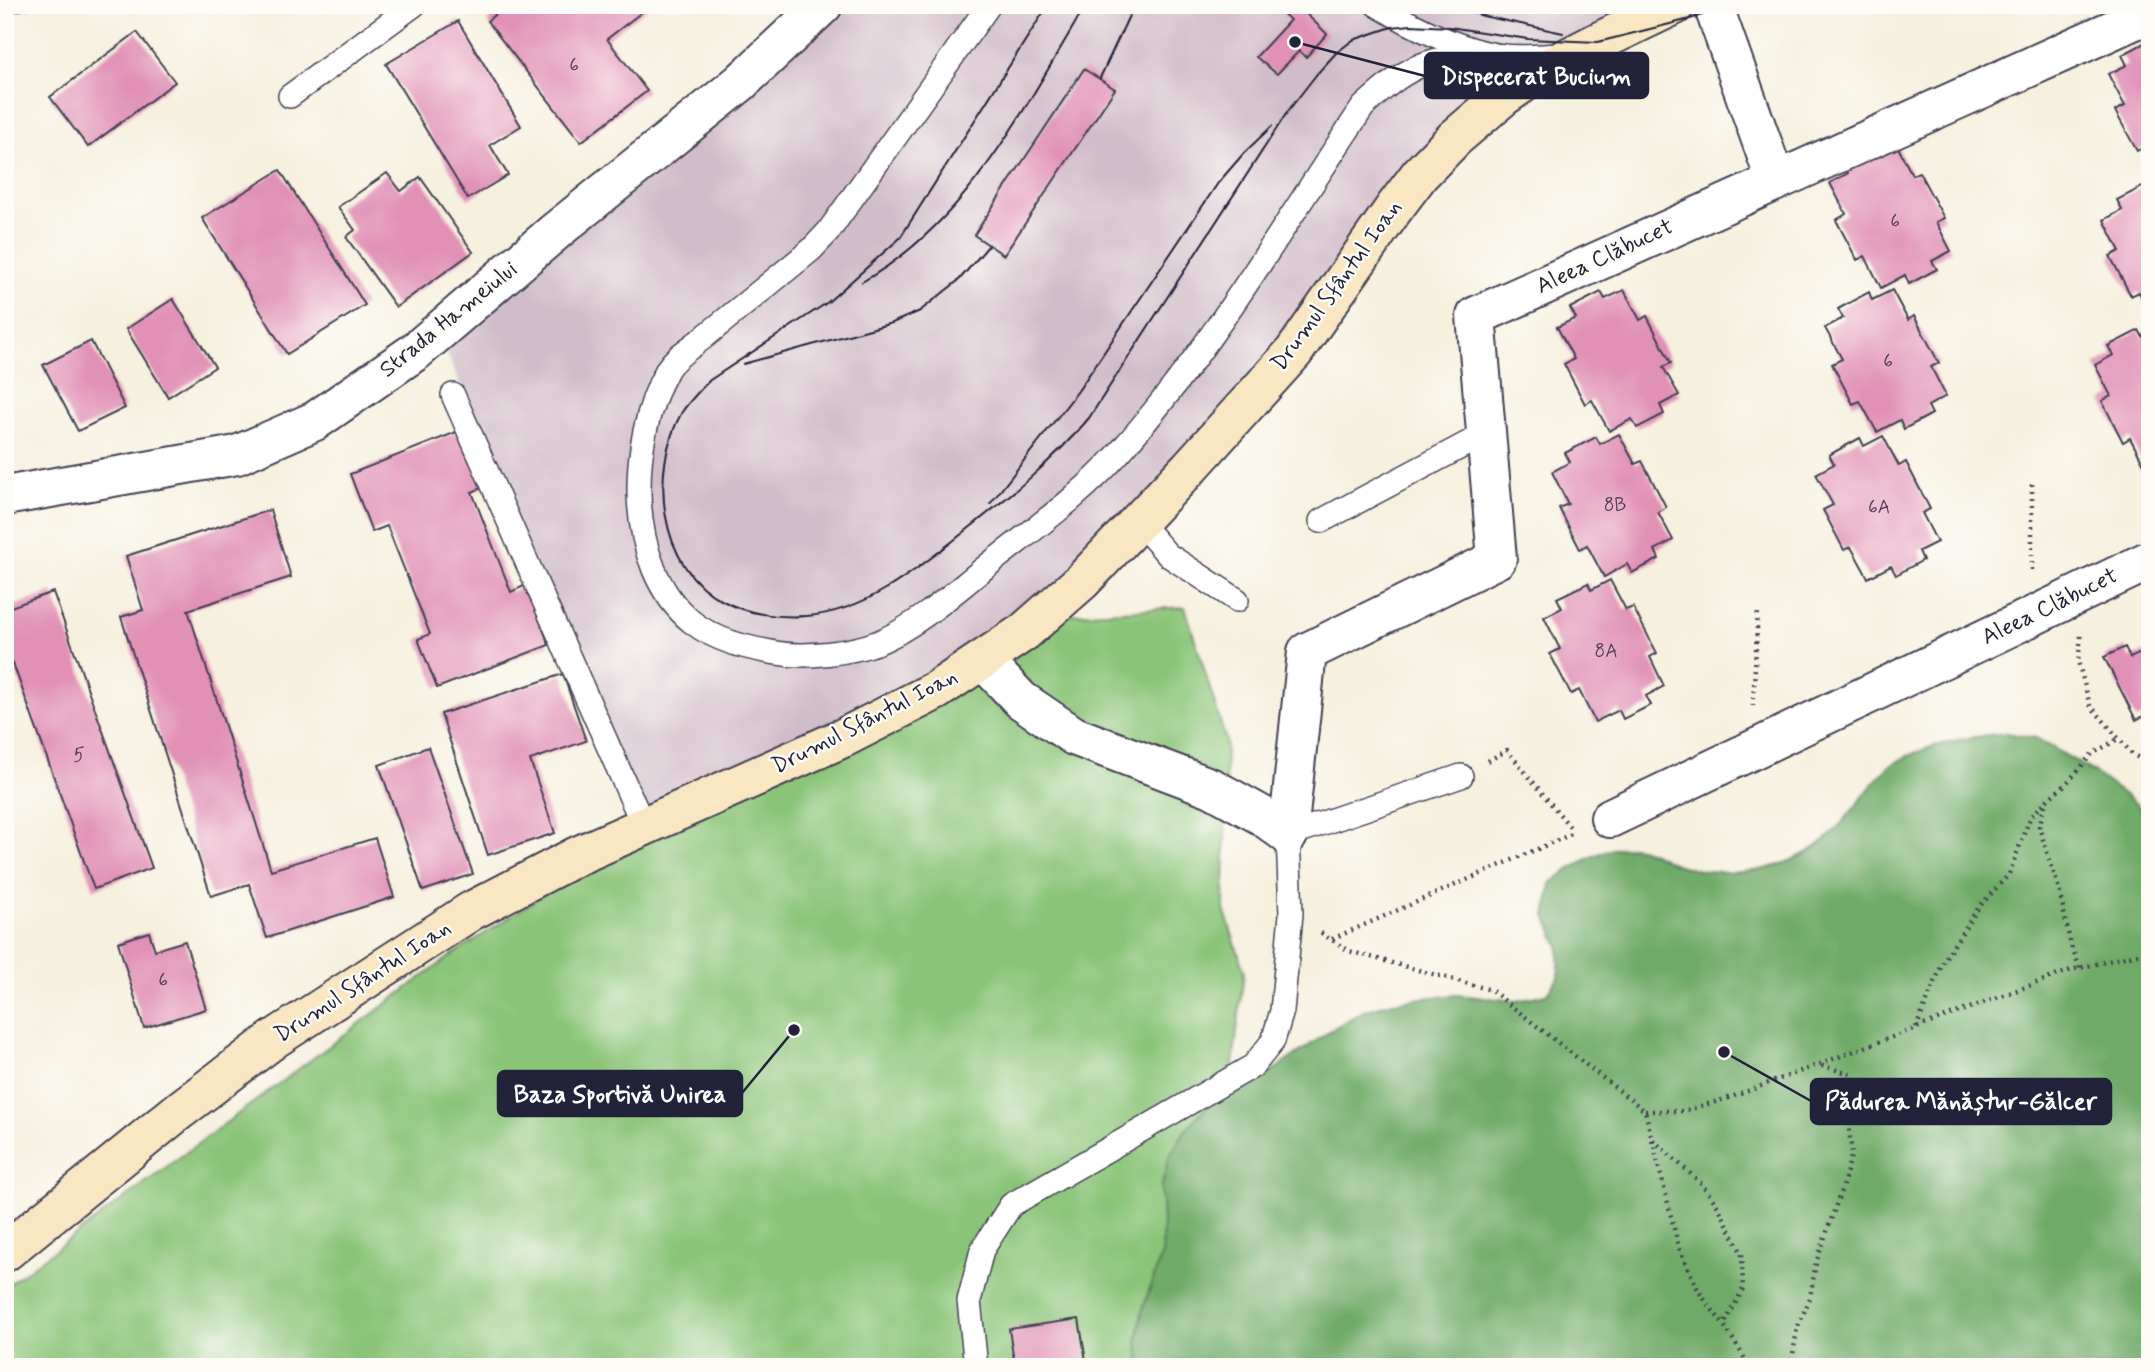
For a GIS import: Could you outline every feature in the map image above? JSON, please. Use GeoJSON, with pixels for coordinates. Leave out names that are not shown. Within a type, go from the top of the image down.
{"type":"FeatureCollection","features":[{"type":"Feature","properties":{"kind":"main road","name":"Drumul Sfântul Ioan"},"geometry":{"type":"LineString","coordinates":[[5,1252],[180,1110],[274,1039],[471,911],[577,856],[843,738],[937,690],[1024,632],[1082,581],[1139,522],[1294,352],[1420,174],[1455,138],[1503,97],[1536,74],[1675,5]]}},
{"type":"Feature","properties":{"kind":"street","name":"Strada Hameiului"},"geometry":{"type":"LineString","coordinates":[[5,496],[237,455],[315,421],[416,351],[557,230],[740,83],[823,5]]}},
{"type":"Feature","properties":{"kind":"street"},"geometry":{"type":"LineString","coordinates":[[1713,5],[1776,179]]}},
{"type":"Feature","properties":{"kind":"street","name":"Aleea Clăbucet"},"geometry":{"type":"LineString","coordinates":[[1287,835],[1307,652],[1497,559],[1476,316],[2150,13]]}},
{"type":"Feature","properties":{"kind":"street","name":"Aleea Clăbucet"},"geometry":{"type":"LineString","coordinates":[[1610,818],[2150,560]]}},
{"type":"Feature","properties":{"kind":"street"},"geometry":{"type":"LineString","coordinates":[[983,660],[1021,700],[1073,736],[1212,788],[1261,815],[1287,835]]}},
{"type":"Feature","properties":{"kind":"lane"},"geometry":{"type":"LineString","coordinates":[[290,96],[414,5]]}},
{"type":"Feature","properties":{"kind":"lane"},"geometry":{"type":"LineString","coordinates":[[989,5],[828,232],[811,250],[669,366],[652,403],[642,443],[639,481],[648,555],[659,581],[674,603],[692,622],[717,637],[754,649],[793,656],[833,652],[876,643],[899,632],[951,595],[1064,505],[1117,455],[1199,354],[1363,107],[1399,75],[1439,59],[1466,55],[1572,55]]}},
{"type":"Feature","properties":{"kind":"lane"},"geometry":{"type":"LineString","coordinates":[[1377,5],[1411,25],[1504,56]]}},
{"type":"Feature","properties":{"kind":"lane"},"geometry":{"type":"LineString","coordinates":[[453,395],[644,827]]}},
{"type":"Feature","properties":{"kind":"lane"},"geometry":{"type":"LineString","coordinates":[[1321,521],[1487,433]]}},
{"type":"Feature","properties":{"kind":"lane"},"geometry":{"type":"LineString","coordinates":[[1139,522],[1168,555],[1237,600]]}},
{"type":"Feature","properties":{"kind":"lane"},"geometry":{"type":"LineString","coordinates":[[976,1367],[969,1301],[982,1250],[1011,1205],[1253,1066],[1273,1041],[1282,1011],[1291,914],[1287,835],[1461,775]]}},
{"type":"Feature","properties":{"kind":"path"},"geometry":{"type":"LineString","coordinates":[[2032,484],[2032,616]]}},
{"type":"Feature","properties":{"kind":"path"},"geometry":{"type":"LineString","coordinates":[[2086,590],[2078,661],[2090,705],[2133,755],[2150,763]]}},
{"type":"Feature","properties":{"kind":"path"},"geometry":{"type":"LineString","coordinates":[[1751,751],[1758,609]]}},
{"type":"Feature","properties":{"kind":"path"},"geometry":{"type":"LineString","coordinates":[[1916,1028],[1944,960],[1979,907],[2009,874],[2030,818],[2066,784],[2092,754],[2118,739]]}},
{"type":"Feature","properties":{"kind":"path"},"geometry":{"type":"LineString","coordinates":[[1331,940],[1576,833],[1507,750],[1461,775]]}},
{"type":"Feature","properties":{"kind":"path"},"geometry":{"type":"LineString","coordinates":[[2046,801],[2039,827],[2059,889],[2071,946],[2080,968]]}},
{"type":"Feature","properties":{"kind":"path"},"geometry":{"type":"LineString","coordinates":[[1291,914],[1349,951],[1491,990],[1645,1111],[1679,1248],[1699,1292],[1750,1367]]}},
{"type":"Feature","properties":{"kind":"path"},"geometry":{"type":"LineString","coordinates":[[1645,1111],[1683,1111],[1729,1098],[2080,968],[2150,951]]}},
{"type":"Feature","properties":{"kind":"path"},"geometry":{"type":"LineString","coordinates":[[1791,1367],[1797,1329],[1810,1298],[1816,1263],[1852,1153],[1847,1114],[1859,1087],[1851,1074],[1819,1064]]}},
{"type":"Feature","properties":{"kind":"path"},"geometry":{"type":"LineString","coordinates":[[1652,1139],[1702,1184],[1719,1208],[1742,1254],[1743,1289],[1724,1326]]}},
{"type":"Feature","properties":{"kind":"shaded area"},"geometry":{"type":"Polygon","coordinates":[[[823,5],[1675,5],[1503,97],[1053,608],[644,827],[440,337],[823,5]]]}},
{"type":"Feature","properties":{"kind":"green space"},"geometry":{"type":"Polygon","coordinates":[[[1185,607],[1226,741],[1224,909],[1244,971],[1230,1090],[1206,1107],[1185,1131],[1161,1188],[1162,1254],[1142,1312],[1137,1342],[1142,1367],[5,1367],[5,1287],[452,955],[740,765],[1058,615],[1185,607]]]}},
{"type":"Feature","properties":{"kind":"green space"},"geometry":{"type":"Polygon","coordinates":[[[2006,733],[2036,738],[2089,769],[2138,805],[2150,826],[2150,1367],[1142,1367],[1137,1342],[1142,1312],[1162,1254],[1161,1188],[1169,1157],[1185,1131],[1206,1107],[1230,1090],[1261,1079],[1337,1026],[1364,1011],[1393,1002],[1423,998],[1456,995],[1517,1001],[1546,994],[1559,977],[1559,946],[1546,916],[1551,883],[1599,853],[1632,847],[1676,864],[1705,871],[1741,872],[1776,866],[1804,854],[1825,840],[1882,773],[1903,758],[1946,743],[2006,733]]]}},
{"type":"Feature","properties":{"kind":"building"},"geometry":{"type":"Polygon","coordinates":[[[5,5],[36,5],[36,6],[5,14],[5,5]]]}},
{"type":"Feature","properties":{"kind":"building"},"geometry":{"type":"Polygon","coordinates":[[[507,5],[651,5],[607,39],[647,91],[581,142],[487,21],[507,5]]]}},
{"type":"Feature","properties":{"kind":"building"},"geometry":{"type":"Polygon","coordinates":[[[1274,5],[1297,5],[1327,34],[1306,57],[1299,51],[1277,74],[1256,57],[1290,20],[1274,5]]]}},
{"type":"Feature","properties":{"kind":"building"},"geometry":{"type":"Polygon","coordinates":[[[458,21],[521,126],[490,145],[508,175],[468,199],[386,64],[458,21]]]}},
{"type":"Feature","properties":{"kind":"building"},"geometry":{"type":"Polygon","coordinates":[[[137,32],[175,82],[88,147],[50,97],[137,32]]]}},
{"type":"Feature","properties":{"kind":"building"},"geometry":{"type":"Polygon","coordinates":[[[2150,40],[2150,159],[2144,147],[2137,151],[2115,111],[2125,106],[2108,74],[2127,65],[2122,55],[2150,40]]]}},
{"type":"Feature","properties":{"kind":"building"},"geometry":{"type":"Polygon","coordinates":[[[1084,69],[1115,89],[1004,255],[974,235],[1084,69]]]}},
{"type":"Feature","properties":{"kind":"building"},"geometry":{"type":"Polygon","coordinates":[[[1897,145],[1912,175],[1919,172],[1944,218],[1936,222],[1951,251],[1932,261],[1937,269],[1909,284],[1905,275],[1881,288],[1865,256],[1857,260],[1836,220],[1846,214],[1830,183],[1848,173],[1843,164],[1897,145]]]}},
{"type":"Feature","properties":{"kind":"building"},"geometry":{"type":"Polygon","coordinates":[[[280,170],[365,305],[287,354],[202,218],[280,170]]]}},
{"type":"Feature","properties":{"kind":"building"},"geometry":{"type":"Polygon","coordinates":[[[387,173],[401,191],[420,177],[473,252],[396,307],[346,237],[355,230],[338,207],[387,173]]]}},
{"type":"Feature","properties":{"kind":"building"},"geometry":{"type":"Polygon","coordinates":[[[2148,184],[2150,313],[2139,292],[2131,296],[2110,256],[2120,251],[2104,220],[2122,210],[2117,200],[2148,184]]]}},
{"type":"Feature","properties":{"kind":"building"},"geometry":{"type":"Polygon","coordinates":[[[1624,290],[1640,320],[1647,316],[1671,363],[1663,367],[1679,395],[1660,405],[1664,414],[1637,428],[1632,419],[1609,431],[1592,400],[1585,404],[1564,364],[1574,359],[1557,327],[1576,318],[1570,308],[1601,292],[1605,299],[1624,290]]]}},
{"type":"Feature","properties":{"kind":"building"},"geometry":{"type":"Polygon","coordinates":[[[1892,290],[1908,320],[1914,316],[1939,363],[1931,367],[1946,396],[1928,406],[1932,414],[1904,429],[1900,420],[1877,432],[1860,401],[1853,404],[1832,364],[1842,359],[1825,328],[1843,318],[1838,309],[1869,292],[1872,300],[1892,290]]]}},
{"type":"Feature","properties":{"kind":"building"},"geometry":{"type":"Polygon","coordinates":[[[173,299],[215,367],[168,397],[126,329],[173,299]]]}},
{"type":"Feature","properties":{"kind":"building"},"geometry":{"type":"Polygon","coordinates":[[[2139,330],[2143,337],[2150,334],[2150,468],[2147,470],[2130,438],[2123,442],[2102,401],[2111,396],[2095,365],[2113,355],[2108,346],[2139,330]]]}},
{"type":"Feature","properties":{"kind":"building"},"geometry":{"type":"Polygon","coordinates":[[[91,341],[125,408],[78,431],[43,365],[91,341]]]}},
{"type":"Feature","properties":{"kind":"building"},"geometry":{"type":"Polygon","coordinates":[[[464,429],[486,486],[472,492],[511,592],[526,585],[549,645],[437,688],[418,639],[430,634],[387,526],[372,532],[350,474],[464,429]]]}},
{"type":"Feature","properties":{"kind":"building"},"geometry":{"type":"Polygon","coordinates":[[[1619,434],[1635,464],[1642,461],[1666,507],[1658,512],[1673,540],[1655,550],[1659,559],[1632,573],[1627,564],[1604,577],[1587,545],[1580,549],[1559,508],[1568,504],[1552,472],[1570,462],[1565,453],[1596,437],[1600,444],[1619,434]]]}},
{"type":"Feature","properties":{"kind":"building"},"geometry":{"type":"Polygon","coordinates":[[[1883,436],[1899,466],[1906,462],[1930,509],[1922,513],[1937,542],[1919,551],[1923,560],[1896,575],[1891,566],[1868,578],[1851,547],[1844,550],[1823,510],[1833,505],[1816,474],[1834,464],[1829,455],[1860,438],[1864,446],[1883,436]]]}},
{"type":"Feature","properties":{"kind":"building"},"geometry":{"type":"Polygon","coordinates":[[[270,510],[291,577],[188,610],[271,870],[375,838],[394,897],[267,938],[249,884],[211,896],[121,617],[143,610],[126,556],[270,510]]]}},
{"type":"Feature","properties":{"kind":"building"},"geometry":{"type":"Polygon","coordinates":[[[1610,580],[1626,610],[1633,607],[1657,653],[1650,657],[1664,686],[1646,696],[1651,705],[1623,719],[1619,710],[1595,722],[1579,690],[1571,694],[1550,654],[1560,649],[1544,617],[1562,608],[1557,598],[1588,583],[1591,590],[1610,580]]]}},
{"type":"Feature","properties":{"kind":"building"},"geometry":{"type":"Polygon","coordinates":[[[53,592],[152,868],[94,889],[5,641],[5,609],[53,592]]]}},
{"type":"Feature","properties":{"kind":"building"},"geometry":{"type":"Polygon","coordinates":[[[2125,647],[2130,658],[2150,649],[2150,713],[2136,720],[2104,657],[2125,647]]]}},
{"type":"Feature","properties":{"kind":"building"},"geometry":{"type":"Polygon","coordinates":[[[563,674],[586,741],[530,760],[555,833],[488,855],[441,714],[563,674]]]}},
{"type":"Feature","properties":{"kind":"building"},"geometry":{"type":"Polygon","coordinates":[[[428,747],[473,874],[423,891],[379,765],[428,747]]]}},
{"type":"Feature","properties":{"kind":"building"},"geometry":{"type":"Polygon","coordinates":[[[149,932],[155,950],[185,941],[206,1009],[144,1028],[118,942],[149,932]]]}},
{"type":"Feature","properties":{"kind":"building"},"geometry":{"type":"Polygon","coordinates":[[[1079,1319],[1087,1367],[1015,1367],[1009,1329],[1079,1319]]]}},
{"type":"Feature","properties":{"kind":"tram line"},"geometry":{"type":"LineString","coordinates":[[1048,5],[900,238],[828,302],[710,380],[682,412],[665,461],[663,489],[666,516],[673,542],[685,566],[701,586],[723,601],[752,612],[785,616],[829,613],[851,606],[893,585],[932,558],[1031,477],[1089,418],[1288,111],[1336,53],[1353,40],[1392,27],[1411,25],[1449,27],[1528,39],[1598,42],[1690,19],[1731,5]]}},
{"type":"Feature","properties":{"kind":"tram line"},"geometry":{"type":"LineString","coordinates":[[862,282],[900,257],[934,228],[964,195],[1017,121],[1086,5]]}},
{"type":"Feature","properties":{"kind":"tram line"},"geometry":{"type":"LineString","coordinates":[[1100,78],[1134,5]]}},
{"type":"Feature","properties":{"kind":"tram line"},"geometry":{"type":"LineString","coordinates":[[1453,5],[1483,16],[1563,33]]}},
{"type":"Feature","properties":{"kind":"tram line"},"geometry":{"type":"LineString","coordinates":[[990,504],[1078,391],[1218,183],[1272,126]]}},
{"type":"Feature","properties":{"kind":"tram line"},"geometry":{"type":"LineString","coordinates":[[743,364],[892,323],[920,311],[959,280],[989,245]]}},
{"type":"Feature","properties":{"kind":"place","name":"Dispecerat Bucium"},"geometry":{"type":"Point","coordinates":[1295,42]}},
{"type":"Feature","properties":{"kind":"place","name":"Baza Sportivă Unirea"},"geometry":{"type":"Point","coordinates":[794,1030]}},
{"type":"Feature","properties":{"kind":"place","name":"Pădurea Mănăștur-Gălcer"},"geometry":{"type":"Point","coordinates":[1724,1052]}}]}
